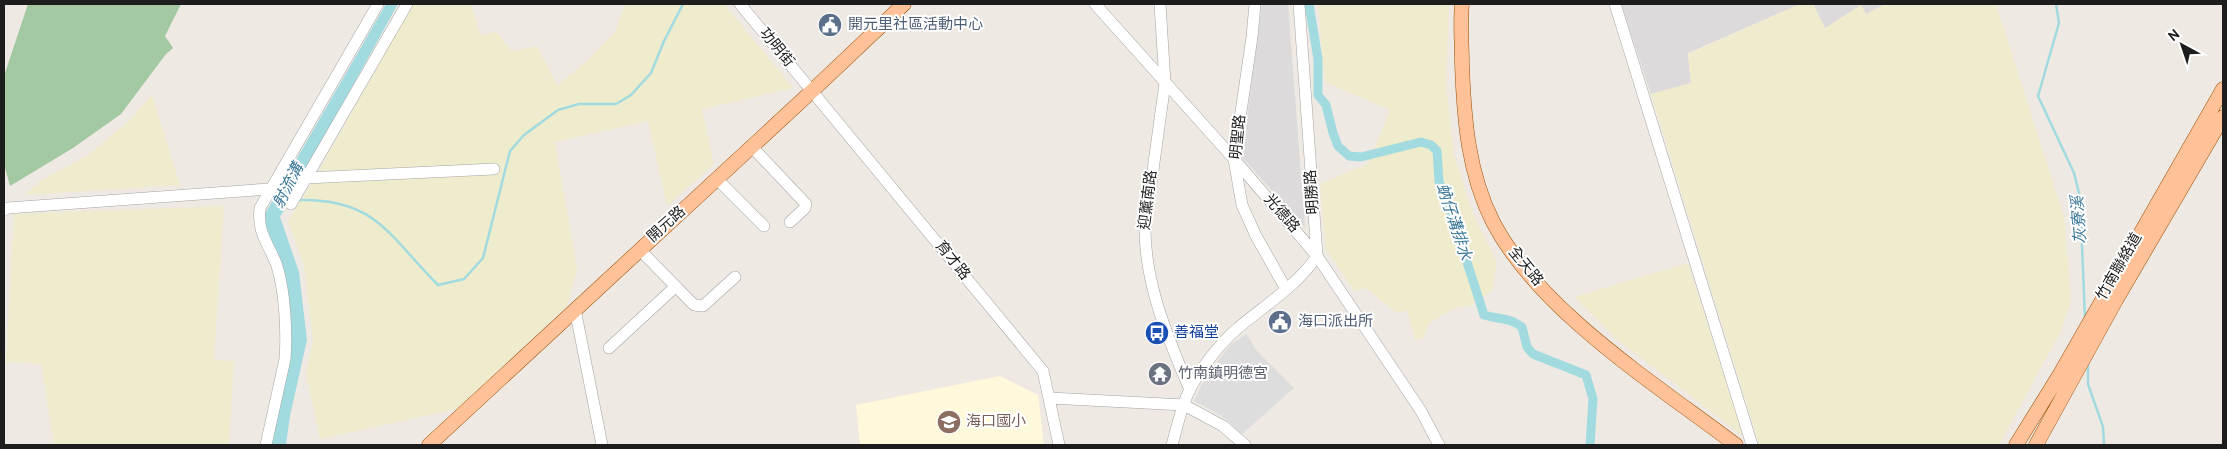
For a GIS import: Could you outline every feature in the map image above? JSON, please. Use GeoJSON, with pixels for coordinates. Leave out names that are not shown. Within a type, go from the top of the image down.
{"type":"FeatureCollection","features":[{"type":"Feature","properties":{"kind":"main road","name":"開元路"},"geometry":{"type":"LineString","coordinates":[[429,445],[812,92],[904,4]]}},
{"type":"Feature","properties":{"kind":"main road","name":"全天路"},"geometry":{"type":"LineString","coordinates":[[1462,4],[1464,121],[1471,158],[1478,186],[1493,222],[1512,254],[1547,294],[1577,323],[1736,445]]}},
{"type":"Feature","properties":{"kind":"main road","name":"竹南聯絡道"},"geometry":{"type":"LineString","coordinates":[[2036,445],[2073,382],[2111,296],[2223,90]]}},
{"type":"Feature","properties":{"kind":"main road","name":"竹南聯絡道"},"geometry":{"type":"LineString","coordinates":[[2016,445],[2223,117]]}},
{"type":"Feature","properties":{"kind":"street"},"geometry":{"type":"LineString","coordinates":[[266,445],[285,359],[286,345],[280,278],[276,265],[260,234],[258,219],[260,208],[269,188],[378,4]]}},
{"type":"Feature","properties":{"kind":"street"},"geometry":{"type":"LineString","coordinates":[[291,204],[407,4]]}},
{"type":"Feature","properties":{"kind":"street","name":"光德路"},"geometry":{"type":"LineString","coordinates":[[1095,4],[1318,256],[1421,411],[1439,445]]}},
{"type":"Feature","properties":{"kind":"street","name":"迎薰南路"},"geometry":{"type":"LineString","coordinates":[[1160,4],[1165,83],[1145,228],[1145,246],[1163,324],[1190,390]]}},
{"type":"Feature","properties":{"kind":"street","name":"明聖路"},"geometry":{"type":"LineString","coordinates":[[1254,4],[1252,37],[1234,159],[1242,205],[1256,236],[1286,289]]}},
{"type":"Feature","properties":{"kind":"street","name":"明勝路"},"geometry":{"type":"LineString","coordinates":[[1299,4],[1318,256]]}},
{"type":"Feature","properties":{"kind":"street"},"geometry":{"type":"LineString","coordinates":[[1615,4],[1752,445]]}},
{"type":"Feature","properties":{"kind":"street","name":"功明街"},"geometry":{"type":"LineString","coordinates":[[743,6],[812,92]]}},
{"type":"Feature","properties":{"kind":"street","name":"育才路"},"geometry":{"type":"LineString","coordinates":[[812,92],[1043,372],[1059,445]]}},
{"type":"Feature","properties":{"kind":"street"},"geometry":{"type":"LineString","coordinates":[[752,147],[806,204],[806,208],[790,222]]}},
{"type":"Feature","properties":{"kind":"street"},"geometry":{"type":"LineString","coordinates":[[303,182],[494,169]]}},
{"type":"Feature","properties":{"kind":"street"},"geometry":{"type":"LineString","coordinates":[[717,179],[764,226]]}},
{"type":"Feature","properties":{"kind":"street"},"geometry":{"type":"LineString","coordinates":[[4,210],[8,208],[269,188]]}},
{"type":"Feature","properties":{"kind":"street"},"geometry":{"type":"LineString","coordinates":[[640,250],[694,305],[703,306],[735,277]]}},
{"type":"Feature","properties":{"kind":"street"},"geometry":{"type":"LineString","coordinates":[[1172,445],[1190,390],[1237,329],[1286,289],[1311,266],[1318,256]]}},
{"type":"Feature","properties":{"kind":"street"},"geometry":{"type":"LineString","coordinates":[[609,348],[676,287]]}},
{"type":"Feature","properties":{"kind":"street"},"geometry":{"type":"LineString","coordinates":[[575,309],[602,445]]}},
{"type":"Feature","properties":{"kind":"street"},"geometry":{"type":"LineString","coordinates":[[1050,398],[1184,405],[1223,426],[1245,445]]}},
{"type":"Feature","properties":{"kind":"shaded area"},"geometry":{"type":"Polygon","coordinates":[[[412,4],[471,4],[480,35],[496,32],[512,51],[537,46],[557,85],[586,62],[615,32],[625,4],[724,4],[793,88],[702,109],[714,164],[667,206],[648,121],[555,142],[577,269],[567,306],[457,409],[320,439],[306,373],[313,340],[304,266],[288,221],[318,173],[412,4]]]}},
{"type":"Feature","properties":{"kind":"shaded area"},"geometry":{"type":"Polygon","coordinates":[[[1262,4],[1288,4],[1305,228],[1242,157],[1262,4]]]}},
{"type":"Feature","properties":{"kind":"shaded area"},"geometry":{"type":"Polygon","coordinates":[[[1318,4],[1449,4],[1446,85],[1454,155],[1473,214],[1497,262],[1492,291],[1470,306],[1455,308],[1429,323],[1423,339],[1415,340],[1407,310],[1397,313],[1366,288],[1354,291],[1326,249],[1320,184],[1368,164],[1390,110],[1325,82],[1318,4]]]}},
{"type":"Feature","properties":{"kind":"shaded area"},"geometry":{"type":"Polygon","coordinates":[[[1621,4],[1800,4],[1688,53],[1691,83],[1651,94],[1621,4]]]}},
{"type":"Feature","properties":{"kind":"shaded area"},"geometry":{"type":"Polygon","coordinates":[[[1800,4],[1813,4],[1825,28],[1861,5],[1866,14],[1885,4],[1996,4],[2064,217],[2071,301],[2061,331],[1999,445],[1759,444],[1651,94],[1691,83],[1688,54],[1800,4]]]}},
{"type":"Feature","properties":{"kind":"shaded area"},"geometry":{"type":"Polygon","coordinates":[[[1813,4],[1885,4],[1866,15],[1861,5],[1825,29],[1813,4]]]}},
{"type":"Feature","properties":{"kind":"shaded area"},"geometry":{"type":"Polygon","coordinates":[[[152,95],[180,185],[24,195],[42,180],[88,155],[130,120],[152,95]]]}},
{"type":"Feature","properties":{"kind":"shaded area"},"geometry":{"type":"Polygon","coordinates":[[[224,206],[214,360],[234,361],[229,445],[54,445],[41,364],[6,362],[14,214],[224,206]]]}},
{"type":"Feature","properties":{"kind":"shaded area"},"geometry":{"type":"Polygon","coordinates":[[[1688,263],[1743,436],[1616,339],[1574,297],[1688,263]]]}},
{"type":"Feature","properties":{"kind":"shaded area"},"geometry":{"type":"Polygon","coordinates":[[[1247,334],[1255,349],[1294,388],[1242,434],[1222,416],[1194,401],[1202,384],[1230,345],[1247,334]]]}},
{"type":"Feature","properties":{"kind":"shaded area","name":"海口國小"},"geometry":{"type":"Polygon","coordinates":[[[1000,376],[1038,395],[1044,445],[860,445],[856,405],[1000,376]]]}},
{"type":"Feature","properties":{"kind":"green space"},"geometry":{"type":"Polygon","coordinates":[[[28,4],[181,4],[165,36],[173,48],[166,54],[121,114],[73,148],[10,186],[4,164],[4,76],[28,4]]]}},
{"type":"Feature","properties":{"kind":"water","name":"射流溝"},"geometry":{"type":"Polygon","coordinates":[[[386,4],[398,4],[280,217],[299,272],[307,340],[290,416],[286,445],[269,445],[289,355],[282,270],[263,217],[386,4]]]}},
{"type":"Feature","properties":{"kind":"waterway","name":"射流溝"},"geometry":{"type":"LineString","coordinates":[[298,200],[324,201],[346,206],[364,213],[393,236],[438,285],[464,279],[483,258],[510,151],[524,135],[558,110],[579,104],[616,104],[631,95],[651,73],[664,41],[683,4]]}},
{"type":"Feature","properties":{"kind":"waterway","name":"蚋仔溝排水"},"geometry":{"type":"LineString","coordinates":[[1309,4],[1318,59],[1318,95],[1326,105],[1338,146],[1349,156],[1361,157],[1421,142],[1431,145],[1437,151],[1439,182],[1447,200],[1484,315],[1517,324],[1522,327],[1527,347],[1533,354],[1586,375],[1593,399],[1590,445]]}},
{"type":"Feature","properties":{"kind":"waterway","name":"灰寮溪"},"geometry":{"type":"LineString","coordinates":[[2056,4],[2059,23],[2038,96],[2074,173],[2080,197],[2085,318]]}},
{"type":"Feature","properties":{"kind":"waterway","name":"灰寮溪"},"geometry":{"type":"LineString","coordinates":[[2088,363],[2088,384],[2103,427],[2104,445]]}},
{"type":"Feature","properties":{"kind":"place","name":"開元里社區活動中心"},"geometry":{"type":"Point","coordinates":[830,25]}},
{"type":"Feature","properties":{"kind":"place","name":"海口派出所"},"geometry":{"type":"Point","coordinates":[1280,322]}},
{"type":"Feature","properties":{"kind":"place","name":"善福堂"},"geometry":{"type":"Point","coordinates":[1157,333]}},
{"type":"Feature","properties":{"kind":"place","name":"竹南鎮明德宮"},"geometry":{"type":"Point","coordinates":[1160,374]}},
{"type":"Feature","properties":{"kind":"place","name":"海口國小"},"geometry":{"type":"Point","coordinates":[949,422]}}]}
